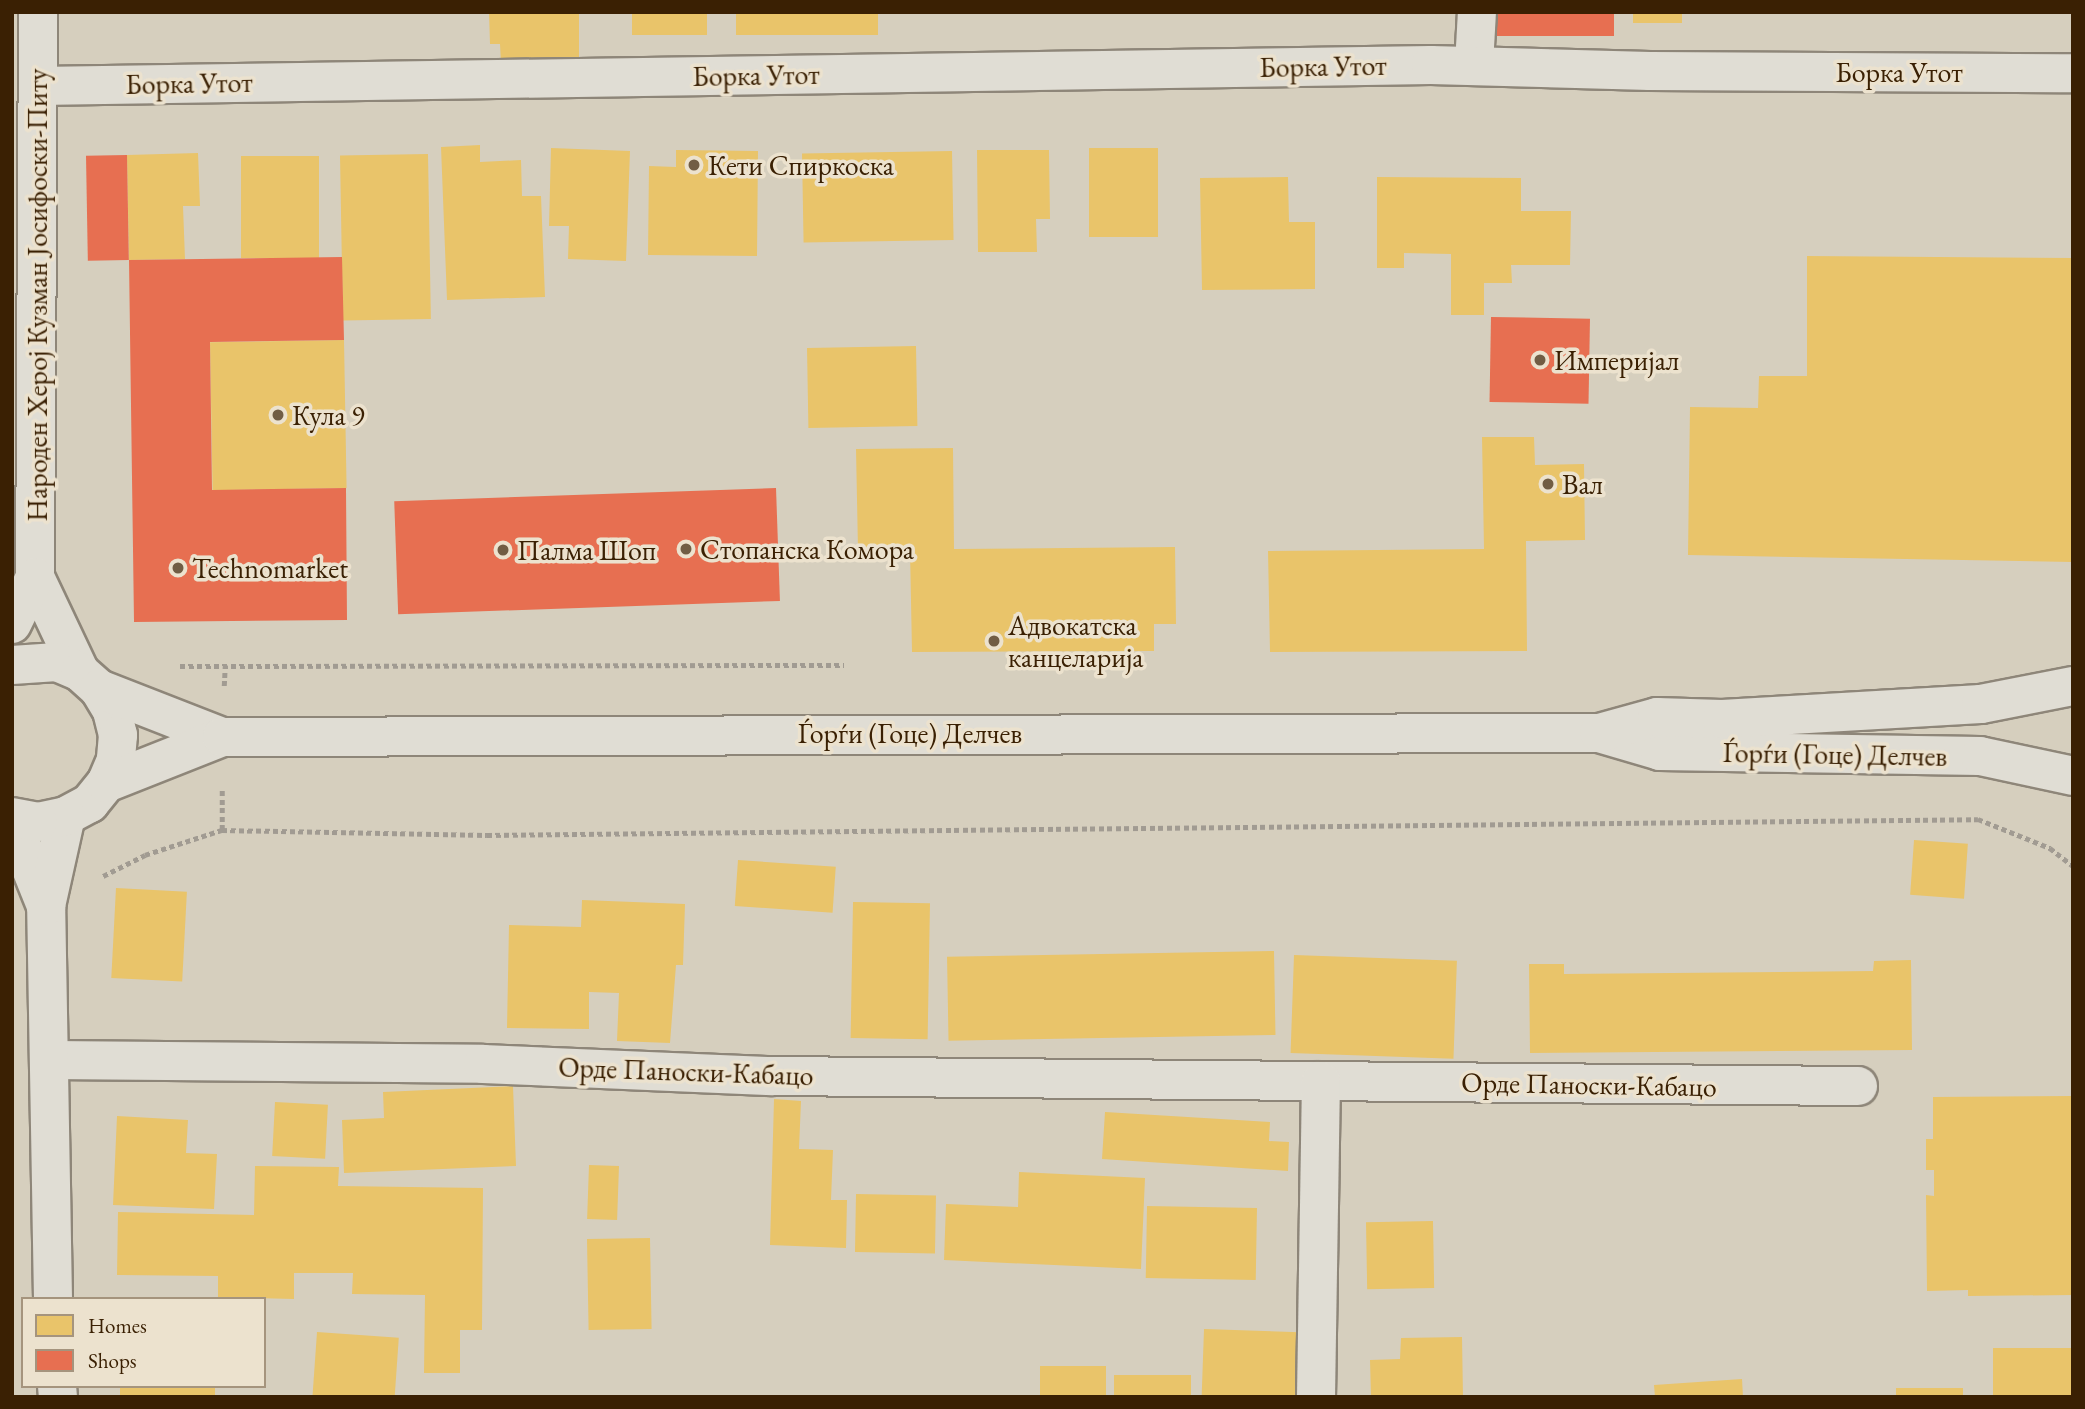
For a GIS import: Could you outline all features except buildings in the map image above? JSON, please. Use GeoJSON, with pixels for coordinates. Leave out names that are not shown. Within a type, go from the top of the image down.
{"type":"FeatureCollection","features":[{"type":"Feature","properties":{"kind":"street","name":"Народен Херој Кузман Јосифоски-Питу"},"geometry":{"type":"LineString","coordinates":[[12,624],[35,577],[38,12]]}},
{"type":"Feature","properties":{"kind":"street"},"geometry":{"type":"LineString","coordinates":[[1474,65],[1477,12]]}},
{"type":"Feature","properties":{"kind":"street","name":"Борка Утот"},"geometry":{"type":"LineString","coordinates":[[38,86],[1474,65],[1650,71],[2073,73]]}},
{"type":"Feature","properties":{"kind":"street","name":"Народен Херој Кузман Јосифоски-Питу"},"geometry":{"type":"LineString","coordinates":[[35,577],[118,735],[116,760],[106,783]]}},
{"type":"Feature","properties":{"kind":"street","name":"Ѓорѓи (Гоце) Делчев"},"geometry":{"type":"LineString","coordinates":[[12,665],[57,662],[90,680],[222,737]]}},
{"type":"Feature","properties":{"kind":"street","name":"Ѓорѓи (Гоце) Делчев"},"geometry":{"type":"LineString","coordinates":[[106,783],[222,737],[1599,733],[1657,717],[1723,719],[1981,704],[2073,686]]}},
{"type":"Feature","properties":{"kind":"street","name":"Ѓорѓи (Гоце) Делчев"},"geometry":{"type":"LineString","coordinates":[[1599,733],[1660,751],[1980,756],[2073,776]]}},
{"type":"Feature","properties":{"kind":"street"},"geometry":{"type":"LineString","coordinates":[[46,906],[12,819],[38,821],[66,816],[90,803],[106,783]]}},
{"type":"Feature","properties":{"kind":"street"},"geometry":{"type":"LineString","coordinates":[[52,1297],[51,1060],[46,906],[66,816]]}},
{"type":"Feature","properties":{"kind":"street","name":"Орде Паноски-Кабацо"},"geometry":{"type":"LineString","coordinates":[[51,1060],[483,1064],[773,1076],[1858,1086]]}},
{"type":"Feature","properties":{"kind":"street"},"geometry":{"type":"LineString","coordinates":[[1316,1397],[1321,1081]]}},
{"type":"Feature","properties":{"kind":"path"},"geometry":{"type":"LineString","coordinates":[[174,666],[844,665]]}},
{"type":"Feature","properties":{"kind":"path"},"geometry":{"type":"LineString","coordinates":[[46,906],[145,855],[222,830],[486,835],[1978,819],[2050,848],[2073,866]]}},
{"type":"Feature","properties":{"kind":"place","name":"Кети Спиркоска"},"geometry":{"type":"Point","coordinates":[694,165]}},
{"type":"Feature","properties":{"kind":"place","name":"Империјал"},"geometry":{"type":"Point","coordinates":[1540,360]}},
{"type":"Feature","properties":{"kind":"place","name":"Кула 9"},"geometry":{"type":"Point","coordinates":[278,415]}},
{"type":"Feature","properties":{"kind":"place","name":"Вал"},"geometry":{"type":"Point","coordinates":[1548,484]}},
{"type":"Feature","properties":{"kind":"place","name":"Стопанска Комора"},"geometry":{"type":"Point","coordinates":[686,549]}},
{"type":"Feature","properties":{"kind":"place","name":"Палма Шоп"},"geometry":{"type":"Point","coordinates":[503,550]}},
{"type":"Feature","properties":{"kind":"place","name":"Technomarket"},"geometry":{"type":"Point","coordinates":[178,568]}},
{"type":"Feature","properties":{"kind":"place","name":"Адвокатска канцеларија"},"geometry":{"type":"Point","coordinates":[994,641]}}]}
